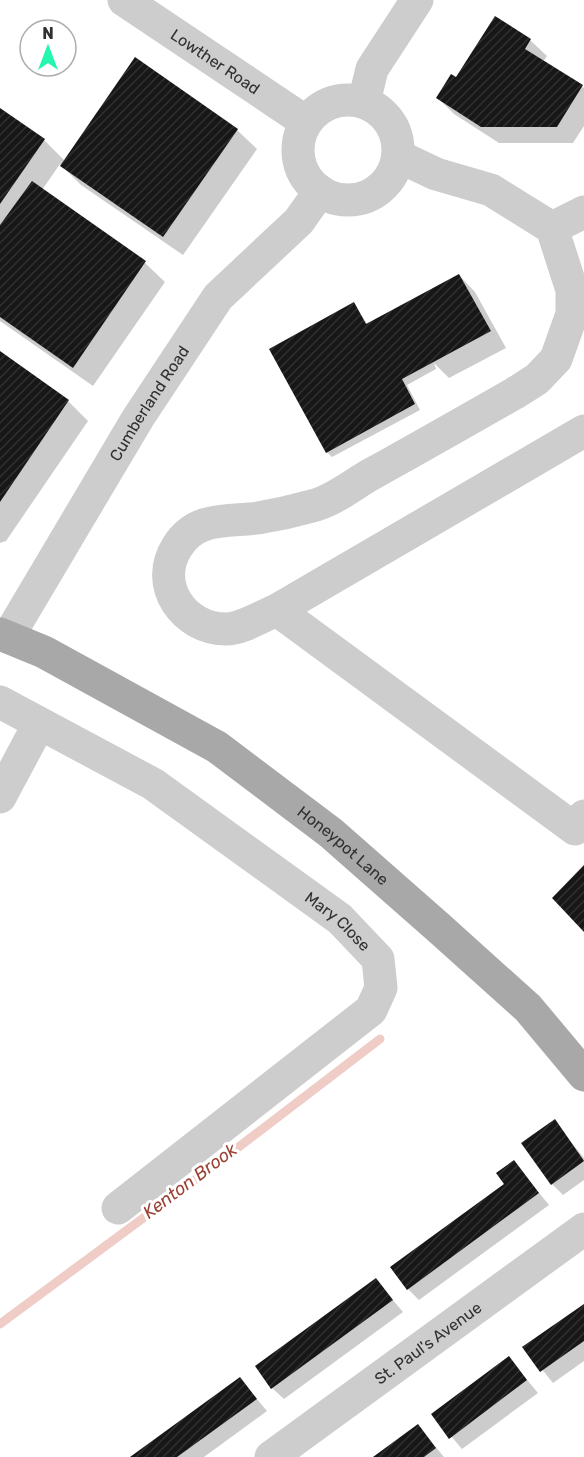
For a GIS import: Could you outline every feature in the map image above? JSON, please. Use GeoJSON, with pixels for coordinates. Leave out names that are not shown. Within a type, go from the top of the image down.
{"type":"FeatureCollection","features":[{"type":"Feature","properties":{"kind":"main road","name":"Honeypot Lane"},"geometry":{"type":"LineString","coordinates":[[4,635],[44,652],[217,747],[322,826],[528,1008],[584,1075]]}},
{"type":"Feature","properties":{"kind":"street","name":"Lowther Road"},"geometry":{"type":"LineString","coordinates":[[124,0],[306,122]]}},
{"type":"Feature","properties":{"kind":"street"},"geometry":{"type":"LineString","coordinates":[[364,102],[372,69],[417,0]]}},
{"type":"Feature","properties":{"kind":"street"},"geometry":{"type":"LineString","coordinates":[[352,100],[364,102],[379,110],[391,123],[397,139],[398,156],[393,172],[384,186],[369,196],[352,200],[335,198],[320,191],[308,181],[301,167],[298,152],[300,136],[306,122],[326,105],[352,100]]}},
{"type":"Feature","properties":{"kind":"street"},"geometry":{"type":"LineString","coordinates":[[398,156],[436,174],[491,190],[552,228],[578,315],[555,359],[537,379],[315,506],[257,518],[224,519],[193,527],[177,547],[169,569],[175,603],[188,618],[207,627],[228,630],[277,610],[584,431]]}},
{"type":"Feature","properties":{"kind":"street","name":"Cumberland Road"},"geometry":{"type":"LineString","coordinates":[[4,635],[138,418],[218,297],[299,221],[320,191]]}},
{"type":"Feature","properties":{"kind":"street"},"geometry":{"type":"LineString","coordinates":[[552,228],[584,212]]}},
{"type":"Feature","properties":{"kind":"street"},"geometry":{"type":"LineString","coordinates":[[277,610],[575,829],[584,816]]}},
{"type":"Feature","properties":{"kind":"street","name":"Mary Close"},"geometry":{"type":"LineString","coordinates":[[0,702],[153,784],[340,919],[378,959],[381,988],[371,1010],[118,1208]]}},
{"type":"Feature","properties":{"kind":"street"},"geometry":{"type":"LineString","coordinates":[[0,797],[39,724]]}},
{"type":"Feature","properties":{"kind":"street","name":"St. Paul's Avenue"},"geometry":{"type":"LineString","coordinates":[[271,1457],[584,1229]]}},
{"type":"Feature","properties":{"kind":"building"},"geometry":{"type":"Polygon","coordinates":[[[495,16],[531,39],[525,49],[583,85],[557,127],[481,127],[436,98],[451,74],[456,77],[495,16]]]}},
{"type":"Feature","properties":{"kind":"building"},"geometry":{"type":"Polygon","coordinates":[[[135,57],[238,129],[163,237],[60,166],[135,57]]]}},
{"type":"Feature","properties":{"kind":"building"},"geometry":{"type":"Polygon","coordinates":[[[0,108],[45,139],[0,204],[0,108]]]}},
{"type":"Feature","properties":{"kind":"building"},"geometry":{"type":"Polygon","coordinates":[[[32,181],[146,261],[73,368],[0,317],[0,225],[32,181]]]}},
{"type":"Feature","properties":{"kind":"building"},"geometry":{"type":"Polygon","coordinates":[[[459,274],[491,331],[402,379],[415,404],[326,453],[269,349],[354,302],[366,324],[459,274]]]}},
{"type":"Feature","properties":{"kind":"building"},"geometry":{"type":"Polygon","coordinates":[[[0,351],[69,400],[0,502],[0,351]]]}},
{"type":"Feature","properties":{"kind":"building"},"geometry":{"type":"Polygon","coordinates":[[[584,865],[584,932],[552,898],[584,865]]]}},
{"type":"Feature","properties":{"kind":"building"},"geometry":{"type":"Polygon","coordinates":[[[555,1119],[584,1161],[551,1185],[521,1143],[555,1119]]]}},
{"type":"Feature","properties":{"kind":"building"},"geometry":{"type":"Polygon","coordinates":[[[514,1160],[539,1193],[407,1290],[390,1267],[504,1184],[496,1173],[514,1160]]]}},
{"type":"Feature","properties":{"kind":"building"},"geometry":{"type":"Polygon","coordinates":[[[376,1278],[393,1300],[271,1389],[255,1366],[376,1278]]]}},
{"type":"Feature","properties":{"kind":"building"},"geometry":{"type":"Polygon","coordinates":[[[584,1304],[584,1341],[540,1372],[522,1347],[584,1304]]]}},
{"type":"Feature","properties":{"kind":"building"},"geometry":{"type":"Polygon","coordinates":[[[509,1356],[527,1380],[449,1439],[431,1414],[509,1356]]]}},
{"type":"Feature","properties":{"kind":"building"},"geometry":{"type":"Polygon","coordinates":[[[240,1377],[257,1399],[177,1457],[130,1457],[240,1377]]]}},
{"type":"Feature","properties":{"kind":"building"},"geometry":{"type":"Polygon","coordinates":[[[418,1424],[436,1448],[424,1457],[373,1457],[418,1424]]]}},
{"type":"Feature","properties":{"kind":"waterway","name":"Kenton Brook"},"geometry":{"type":"LineString","coordinates":[[0,1324],[380,1039]]}}]}
